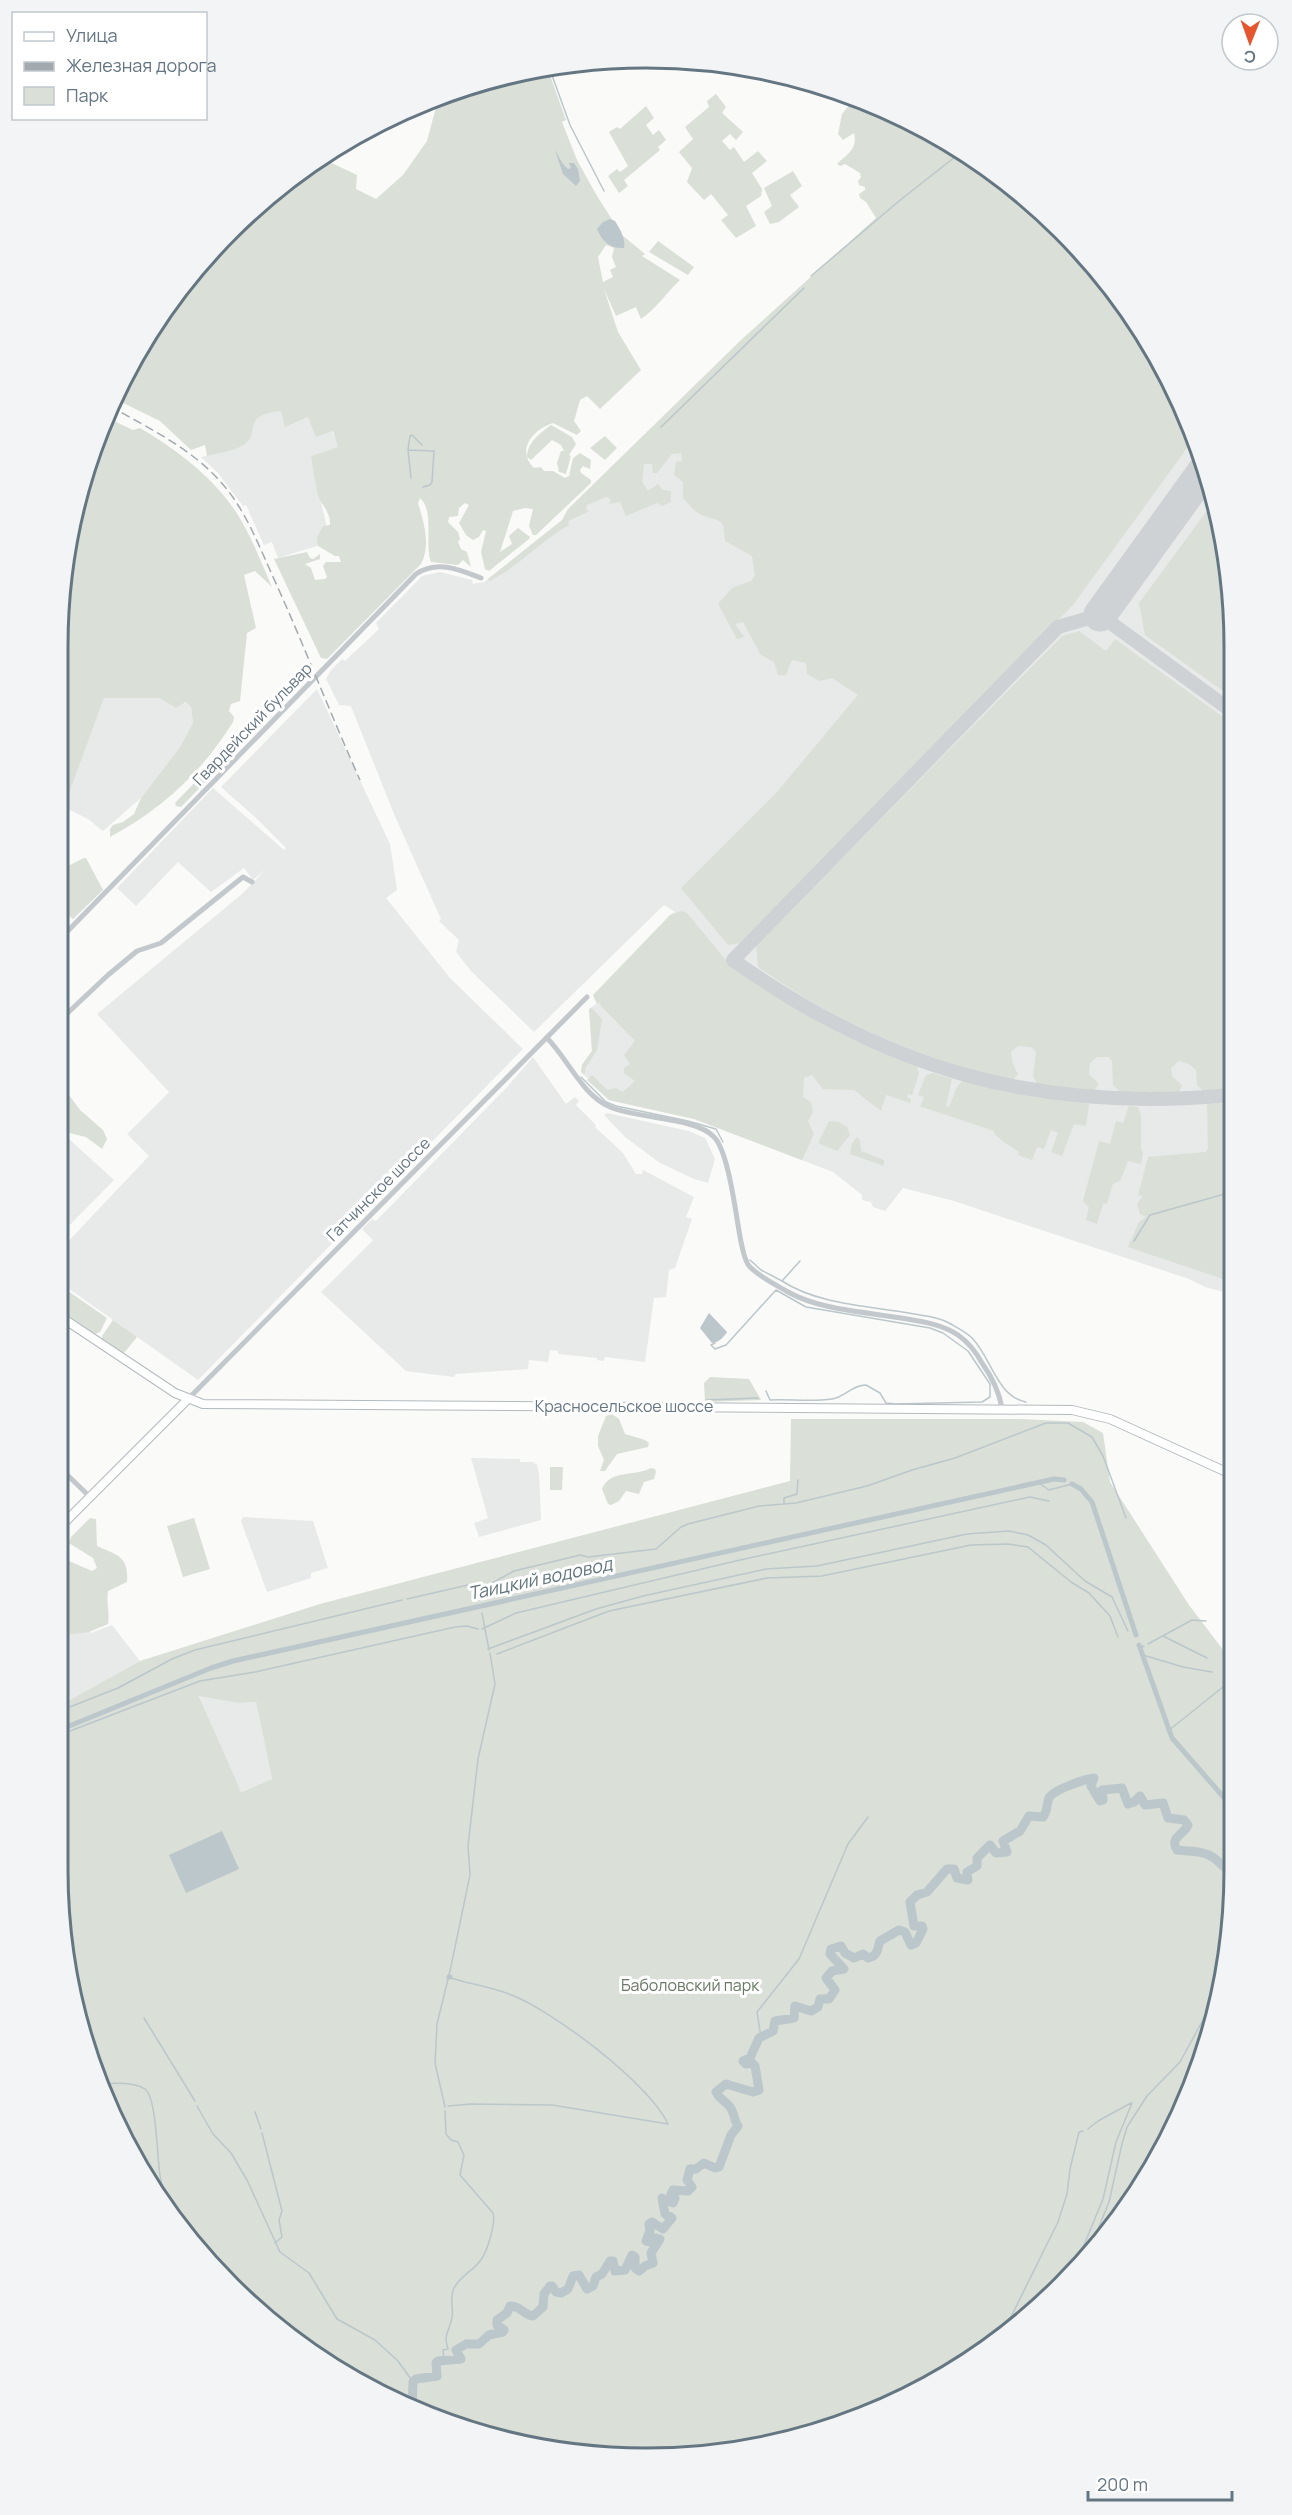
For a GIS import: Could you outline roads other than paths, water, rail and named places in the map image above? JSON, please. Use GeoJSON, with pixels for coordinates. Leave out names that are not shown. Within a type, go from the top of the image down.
{"type":"FeatureCollection","features":[{"type":"Feature","properties":{"kind":"main road"},"geometry":{"type":"LineString","coordinates":[[68,1322],[187,1400],[68,1519]]}},
{"type":"Feature","properties":{"kind":"main road","name":"Красносельское шоссе"},"geometry":{"type":"LineString","coordinates":[[187,1400],[203,1404],[1072,1410],[1097,1415],[1224,1471]]}},
{"type":"Feature","properties":{"kind":"street","name":"Гвардейский бульвар"},"geometry":{"type":"LineString","coordinates":[[68,931],[416,574],[427,567],[438,566],[481,578]]}},
{"type":"Feature","properties":{"kind":"street"},"geometry":{"type":"LineString","coordinates":[[68,1013],[137,951],[161,943],[243,877],[252,882]]}},
{"type":"Feature","properties":{"kind":"street","name":"Гатчинское шоссе"},"geometry":{"type":"LineString","coordinates":[[187,1400],[587,997]]}},
{"type":"Feature","properties":{"kind":"street"},"geometry":{"type":"LineString","coordinates":[[547,1038],[592,1095],[603,1104],[633,1114],[695,1126],[715,1137],[722,1148],[737,1225],[750,1267],[789,1292],[811,1302],[945,1327],[969,1344],[980,1359],[997,1389],[1002,1408]]}},
{"type":"Feature","properties":{"kind":"street"},"geometry":{"type":"LineString","coordinates":[[68,1476],[90,1497]]}},
{"type":"Feature","properties":{"kind":"waterway"},"geometry":{"type":"LineString","coordinates":[[552,75],[570,125],[604,191]]}},
{"type":"Feature","properties":{"kind":"waterway"},"geometry":{"type":"LineString","coordinates":[[811,276],[955,157]]}},
{"type":"Feature","properties":{"kind":"waterway"},"geometry":{"type":"LineString","coordinates":[[661,427],[804,288]]}},
{"type":"Feature","properties":{"kind":"waterway"},"geometry":{"type":"LineString","coordinates":[[411,478],[408,450],[410,436],[412,435],[422,445]]}},
{"type":"Feature","properties":{"kind":"waterway"},"geometry":{"type":"LineString","coordinates":[[408,450],[434,451],[432,482],[423,487]]}},
{"type":"Feature","properties":{"kind":"waterway"},"geometry":{"type":"LineString","coordinates":[[581,1077],[606,1102],[716,1129],[723,1142]]}},
{"type":"Feature","properties":{"kind":"waterway"},"geometry":{"type":"LineString","coordinates":[[1134,1241],[1150,1215],[1224,1194]]}},
{"type":"Feature","properties":{"kind":"waterway"},"geometry":{"type":"LineString","coordinates":[[750,1260],[761,1270],[782,1281],[800,1261]]}},
{"type":"Feature","properties":{"kind":"waterway"},"geometry":{"type":"LineString","coordinates":[[782,1281],[796,1289],[827,1299],[930,1316],[945,1321],[972,1338],[1001,1385],[1016,1399],[1026,1402]]}},
{"type":"Feature","properties":{"kind":"waterway"},"geometry":{"type":"LineString","coordinates":[[715,1343],[711,1345],[715,1349],[726,1345],[776,1290],[806,1307],[930,1328],[943,1333],[968,1351],[990,1384],[990,1397],[982,1402],[886,1403],[880,1393],[866,1385],[857,1387],[837,1398],[824,1400],[770,1400],[766,1391]]}},
{"type":"Feature","properties":{"kind":"waterway"},"geometry":{"type":"LineString","coordinates":[[706,1400],[758,1398]]}},
{"type":"Feature","properties":{"kind":"waterway"},"geometry":{"type":"LineString","coordinates":[[478,1591],[514,1571],[580,1555],[588,1557],[656,1549],[681,1527],[688,1524],[759,1506],[796,1503],[867,1486],[955,1458],[1046,1423],[1068,1423],[1092,1437],[1103,1456],[1126,1518]]}},
{"type":"Feature","properties":{"kind":"waterway","name":"Таицкий водовод"},"geometry":{"type":"LineString","coordinates":[[68,1726],[233,1661],[1054,1479],[1064,1480]]}},
{"type":"Feature","properties":{"kind":"waterway"},"geometry":{"type":"LineString","coordinates":[[797,1493],[798,1480]]}},
{"type":"Feature","properties":{"kind":"waterway","name":"Таицкий водовод"},"geometry":{"type":"LineString","coordinates":[[1039,1483],[1049,1490],[1072,1484]]}},
{"type":"Feature","properties":{"kind":"waterway","name":"Таицкий водовод"},"geometry":{"type":"LineString","coordinates":[[1072,1484],[1081,1489],[1092,1502],[1136,1635]]}},
{"type":"Feature","properties":{"kind":"waterway"},"geometry":{"type":"LineString","coordinates":[[784,1504],[784,1498],[797,1494]]}},
{"type":"Feature","properties":{"kind":"waterway"},"geometry":{"type":"LineString","coordinates":[[482,1629],[516,1613],[740,1560],[1030,1497],[1049,1501]]}},
{"type":"Feature","properties":{"kind":"waterway"},"geometry":{"type":"LineString","coordinates":[[488,1649],[596,1609],[643,1596],[766,1569],[817,1566],[967,1534],[1009,1531],[1028,1535],[1046,1545],[1085,1581],[1112,1597],[1128,1631]]}},
{"type":"Feature","properties":{"kind":"waterway"},"geometry":{"type":"LineString","coordinates":[[497,1654],[609,1611],[767,1578],[822,1576],[971,1545],[1008,1544],[1028,1547],[1071,1582],[1089,1593],[1110,1616],[1118,1637]]}},
{"type":"Feature","properties":{"kind":"waterway"},"geometry":{"type":"LineString","coordinates":[[407,1599],[468,1585],[478,1591],[481,1599]]}},
{"type":"Feature","properties":{"kind":"waterway"},"geometry":{"type":"LineString","coordinates":[[68,1708],[118,1688],[172,1659],[195,1650],[402,1600]]}},
{"type":"Feature","properties":{"kind":"waterway"},"geometry":{"type":"LineString","coordinates":[[482,1613],[489,1650]]}},
{"type":"Feature","properties":{"kind":"waterway"},"geometry":{"type":"LineString","coordinates":[[1148,1644],[1192,1620],[1206,1621]]}},
{"type":"Feature","properties":{"kind":"waterway"},"geometry":{"type":"LineString","coordinates":[[68,1732],[200,1681],[255,1672],[455,1627],[467,1626],[478,1629]]}},
{"type":"Feature","properties":{"kind":"waterway"},"geometry":{"type":"LineString","coordinates":[[1163,1636],[1207,1658]]}},
{"type":"Feature","properties":{"kind":"waterway","name":"Таицкий водовод"},"geometry":{"type":"LineString","coordinates":[[1139,1645],[1172,1738],[1224,1798]]}},
{"type":"Feature","properties":{"kind":"waterway","name":"Таицкий водовод"},"geometry":{"type":"LineString","coordinates":[[1140,1648],[1144,1646]]}},
{"type":"Feature","properties":{"kind":"waterway"},"geometry":{"type":"LineString","coordinates":[[445,2107],[435,2063],[437,2024],[470,1875],[468,1846],[478,1759],[495,1684],[490,1653]]}},
{"type":"Feature","properties":{"kind":"waterway"},"geometry":{"type":"LineString","coordinates":[[1143,1655],[1183,1667],[1212,1672]]}},
{"type":"Feature","properties":{"kind":"waterway"},"geometry":{"type":"LineString","coordinates":[[1168,1731],[1224,1686]]}},
{"type":"Feature","properties":{"kind":"waterway"},"geometry":{"type":"LineString","coordinates":[[412,2398],[413,2382],[416,2379],[437,2376],[436,2363],[438,2361],[461,2359],[456,2350],[466,2344],[479,2344],[489,2335],[503,2332],[504,2330],[497,2325],[497,2320],[507,2313],[510,2306],[517,2307],[533,2316],[543,2307],[544,2294],[550,2286],[556,2292],[561,2293],[568,2289],[573,2276],[579,2275],[587,2289],[593,2286],[596,2277],[602,2274],[610,2261],[613,2261],[615,2271],[625,2270],[632,2255],[635,2257],[635,2268],[639,2271],[653,2263],[651,2253],[660,2239],[646,2241],[650,2231],[649,2224],[652,2222],[663,2229],[672,2218],[665,2214],[662,2198],[673,2203],[675,2198],[671,2194],[673,2190],[688,2191],[692,2187],[687,2180],[690,2169],[696,2169],[704,2163],[715,2168],[719,2167],[731,2135],[738,2126],[731,2109],[716,2092],[726,2084],[753,2092],[759,2090],[755,2066],[743,2061],[750,2058],[759,2038],[773,2031],[775,2021],[794,2018],[795,2006],[811,2011],[818,2007],[820,1999],[829,1999],[835,1990],[826,1978],[832,1971],[844,1969],[830,1954],[831,1949],[841,1946],[845,1953],[854,1958],[863,1954],[868,1958],[872,1957],[876,1954],[880,1941],[899,1930],[905,1932],[911,1945],[916,1943],[923,1929],[922,1926],[914,1926],[910,1902],[917,1895],[927,1892],[947,1869],[954,1869],[957,1878],[968,1880],[967,1872],[977,1866],[977,1858],[990,1845],[996,1853],[1007,1852],[1003,1841],[1020,1831],[1029,1816],[1043,1817],[1049,1798],[1056,1792],[1094,1778],[1091,1786],[1100,1801],[1103,1800],[1102,1790],[1122,1788],[1128,1804],[1140,1796],[1145,1805],[1163,1803],[1168,1818],[1184,1820],[1188,1825],[1176,1839],[1177,1850],[1205,1854],[1214,1858],[1224,1867]]}},
{"type":"Feature","properties":{"kind":"waterway"},"geometry":{"type":"LineString","coordinates":[[761,2037],[757,2012],[799,1959],[848,1844],[868,1817]]}},
{"type":"Feature","properties":{"kind":"waterway"},"geometry":{"type":"LineString","coordinates":[[448,2106],[552,2105],[668,2124],[658,2108],[621,2069],[573,2031],[527,2002],[509,1994],[451,1978]]}},
{"type":"Feature","properties":{"kind":"waterway"},"geometry":{"type":"LineString","coordinates":[[1098,2230],[1109,2202],[1127,2127],[1147,2096],[1180,2062],[1206,2014]]}},
{"type":"Feature","properties":{"kind":"waterway"},"geometry":{"type":"LineString","coordinates":[[144,2018],[195,2101]]}},
{"type":"Feature","properties":{"kind":"waterway"},"geometry":{"type":"LineString","coordinates":[[109,2083],[135,2085],[145,2089],[149,2095],[154,2116],[162,2186]]}},
{"type":"Feature","properties":{"kind":"waterway"},"geometry":{"type":"LineString","coordinates":[[1088,2129],[1131,2103]]}},
{"type":"Feature","properties":{"kind":"waterway"},"geometry":{"type":"LineString","coordinates":[[1083,2248],[1103,2199],[1116,2142],[1132,2103]]}},
{"type":"Feature","properties":{"kind":"waterway"},"geometry":{"type":"LineString","coordinates":[[197,2106],[213,2134],[231,2153],[247,2180],[280,2252],[309,2273],[337,2319],[375,2340],[398,2361],[413,2382]]}},
{"type":"Feature","properties":{"kind":"waterway"},"geometry":{"type":"LineString","coordinates":[[444,2360],[443,2350],[448,2349],[446,2336],[452,2318],[454,2288],[483,2257],[494,2218],[493,2213],[460,2175],[464,2155],[458,2142],[451,2140],[446,2134],[445,2111]]}},
{"type":"Feature","properties":{"kind":"waterway"},"geometry":{"type":"LineString","coordinates":[[255,2112],[261,2129]]}},
{"type":"Feature","properties":{"kind":"waterway"},"geometry":{"type":"LineString","coordinates":[[1011,2318],[1058,2222],[1067,2194],[1070,2169],[1079,2132],[1083,2131]]}},
{"type":"Feature","properties":{"kind":"waterway"},"geometry":{"type":"LineString","coordinates":[[262,2133],[282,2211],[279,2220],[282,2237],[275,2243]]}},
{"type":"Feature","properties":{"kind":"railway"},"geometry":{"type":"LineString","coordinates":[[118,411],[168,439],[195,458],[219,480],[236,502],[250,527],[296,629],[360,780]]}},
{"type":"Feature","properties":{"kind":"park label","name":"Баболовский парк"},"geometry":{"type":"Point","coordinates":[690,1985]}}]}
